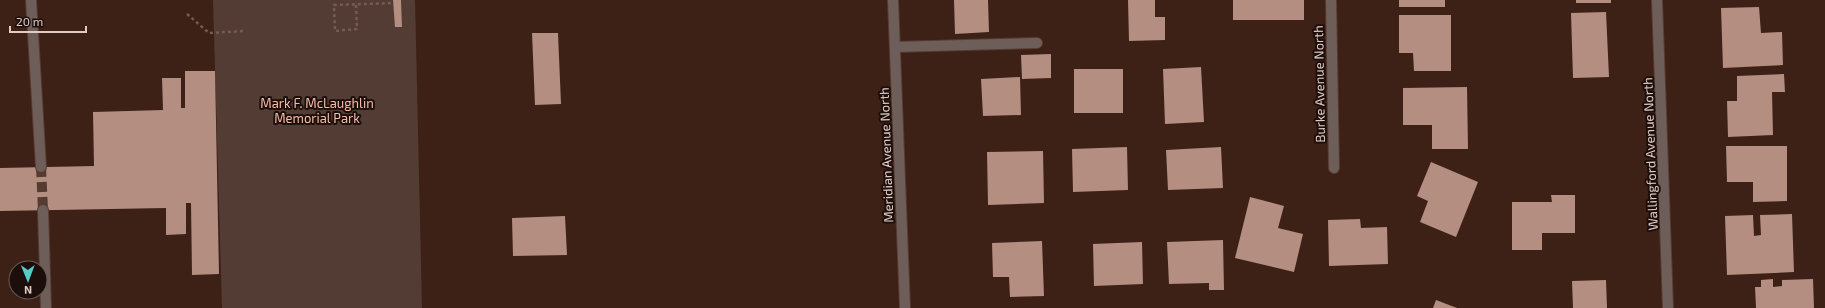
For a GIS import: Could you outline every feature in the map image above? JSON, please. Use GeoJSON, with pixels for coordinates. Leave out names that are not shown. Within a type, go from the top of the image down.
{"type":"FeatureCollection","features":[{"type":"Feature","properties":{"kind":"street"},"geometry":{"type":"LineString","coordinates":[[31,0],[41,167]]}},
{"type":"Feature","properties":{"kind":"street","name":"Meridian Avenue North"},"geometry":{"type":"LineString","coordinates":[[893,0],[905,308]]}},
{"type":"Feature","properties":{"kind":"street","name":"Burke Avenue North"},"geometry":{"type":"LineString","coordinates":[[1331,0],[1334,168]]}},
{"type":"Feature","properties":{"kind":"street","name":"Wallingford Avenue North"},"geometry":{"type":"LineString","coordinates":[[1657,0],[1668,308]]}},
{"type":"Feature","properties":{"kind":"street"},"geometry":{"type":"LineString","coordinates":[[895,47],[1037,43]]}},
{"type":"Feature","properties":{"kind":"street"},"geometry":{"type":"LineString","coordinates":[[43,210],[46,308]]}},
{"type":"Feature","properties":{"kind":"path"},"geometry":{"type":"LineString","coordinates":[[356,5],[357,29],[335,31],[334,5],[394,3]]}},
{"type":"Feature","properties":{"kind":"path"},"geometry":{"type":"LineString","coordinates":[[187,14],[209,33],[244,31]]}},
{"type":"Feature","properties":{"kind":"green space","name":"Mark F. McLaughlin Memorial Park"},"geometry":{"type":"Polygon","coordinates":[[[213,0],[415,0],[422,308],[222,308],[213,0]]]}},
{"type":"Feature","properties":{"kind":"building"},"geometry":{"type":"Polygon","coordinates":[[[393,0],[401,0],[402,27],[395,27],[393,0]]]}},
{"type":"Feature","properties":{"kind":"building"},"geometry":{"type":"Polygon","coordinates":[[[954,0],[988,0],[989,32],[955,34],[954,0]]]}},
{"type":"Feature","properties":{"kind":"building"},"geometry":{"type":"Polygon","coordinates":[[[1128,0],[1155,0],[1155,17],[1165,17],[1165,40],[1129,41],[1128,0]]]}},
{"type":"Feature","properties":{"kind":"building"},"geometry":{"type":"Polygon","coordinates":[[[1233,0],[1304,0],[1304,20],[1233,20],[1233,0]]]}},
{"type":"Feature","properties":{"kind":"building"},"geometry":{"type":"Polygon","coordinates":[[[1399,0],[1445,0],[1445,7],[1399,7],[1399,0]]]}},
{"type":"Feature","properties":{"kind":"building"},"geometry":{"type":"Polygon","coordinates":[[[1576,0],[1611,0],[1611,3],[1576,3],[1576,0]]]}},
{"type":"Feature","properties":{"kind":"building"},"geometry":{"type":"Polygon","coordinates":[[[1759,7],[1761,33],[1782,32],[1783,65],[1723,68],[1721,8],[1759,7]]]}},
{"type":"Feature","properties":{"kind":"building"},"geometry":{"type":"Polygon","coordinates":[[[1606,12],[1609,77],[1573,78],[1571,13],[1606,12]]]}},
{"type":"Feature","properties":{"kind":"building"},"geometry":{"type":"Polygon","coordinates":[[[1399,15],[1451,15],[1451,71],[1414,71],[1413,53],[1399,53],[1399,15]]]}},
{"type":"Feature","properties":{"kind":"building"},"geometry":{"type":"Polygon","coordinates":[[[532,33],[558,33],[561,104],[535,105],[532,33]]]}},
{"type":"Feature","properties":{"kind":"building"},"geometry":{"type":"Polygon","coordinates":[[[1051,54],[1051,78],[1022,79],[1021,55],[1051,54]]]}},
{"type":"Feature","properties":{"kind":"building"},"geometry":{"type":"Polygon","coordinates":[[[1201,67],[1204,122],[1165,124],[1163,69],[1201,67]]]}},
{"type":"Feature","properties":{"kind":"building"},"geometry":{"type":"Polygon","coordinates":[[[1074,69],[1123,69],[1123,113],[1074,113],[1074,69]]]}},
{"type":"Feature","properties":{"kind":"building"},"geometry":{"type":"Polygon","coordinates":[[[185,71],[215,71],[219,274],[192,275],[191,203],[186,203],[186,234],[166,235],[166,208],[0,211],[0,168],[94,166],[93,112],[163,110],[162,78],[181,78],[181,108],[185,108],[185,71]]]}},
{"type":"Feature","properties":{"kind":"building"},"geometry":{"type":"Polygon","coordinates":[[[1784,74],[1785,92],[1772,92],[1773,135],[1728,137],[1727,101],[1737,101],[1737,76],[1784,74]]]}},
{"type":"Feature","properties":{"kind":"building"},"geometry":{"type":"Polygon","coordinates":[[[1020,77],[1021,115],[983,116],[981,79],[1020,77]]]}},
{"type":"Feature","properties":{"kind":"building"},"geometry":{"type":"Polygon","coordinates":[[[1467,87],[1468,149],[1432,149],[1432,125],[1403,125],[1403,88],[1467,87]]]}},
{"type":"Feature","properties":{"kind":"building"},"geometry":{"type":"Polygon","coordinates":[[[1726,146],[1787,146],[1787,201],[1753,202],[1753,182],[1727,182],[1726,146]]]}},
{"type":"Feature","properties":{"kind":"building"},"geometry":{"type":"Polygon","coordinates":[[[1127,147],[1128,190],[1073,192],[1072,149],[1127,147]]]}},
{"type":"Feature","properties":{"kind":"building"},"geometry":{"type":"Polygon","coordinates":[[[1221,147],[1223,188],[1168,190],[1166,150],[1221,147]]]}},
{"type":"Feature","properties":{"kind":"building"},"geometry":{"type":"Polygon","coordinates":[[[1043,151],[1044,203],[988,205],[987,152],[1043,151]]]}},
{"type":"Feature","properties":{"kind":"building"},"geometry":{"type":"Polygon","coordinates":[[[1431,162],[1478,182],[1456,237],[1420,222],[1428,201],[1417,196],[1431,162]]]}},
{"type":"Feature","properties":{"kind":"building"},"geometry":{"type":"Polygon","coordinates":[[[1551,195],[1575,195],[1575,233],[1542,233],[1542,250],[1512,250],[1512,202],[1552,202],[1551,195]]]}},
{"type":"Feature","properties":{"kind":"building"},"geometry":{"type":"Polygon","coordinates":[[[1250,197],[1284,206],[1278,228],[1303,234],[1294,272],[1235,258],[1250,197]]]}},
{"type":"Feature","properties":{"kind":"building"},"geometry":{"type":"Polygon","coordinates":[[[1792,214],[1794,272],[1727,275],[1725,216],[1753,215],[1754,236],[1761,235],[1760,215],[1792,214]]]}},
{"type":"Feature","properties":{"kind":"building"},"geometry":{"type":"Polygon","coordinates":[[[565,216],[567,255],[513,256],[512,218],[565,216]]]}},
{"type":"Feature","properties":{"kind":"building"},"geometry":{"type":"Polygon","coordinates":[[[1360,219],[1361,228],[1387,227],[1388,264],[1329,266],[1328,220],[1360,219]]]}},
{"type":"Feature","properties":{"kind":"building"},"geometry":{"type":"Polygon","coordinates":[[[1223,240],[1224,290],[1209,290],[1209,283],[1169,284],[1167,242],[1223,240]]]}},
{"type":"Feature","properties":{"kind":"building"},"geometry":{"type":"Polygon","coordinates":[[[1042,241],[1044,296],[1010,297],[1009,277],[993,277],[992,243],[1042,241]]]}},
{"type":"Feature","properties":{"kind":"building"},"geometry":{"type":"Polygon","coordinates":[[[1142,242],[1143,284],[1094,286],[1093,244],[1142,242]]]}},
{"type":"Feature","properties":{"kind":"building"},"geometry":{"type":"Polygon","coordinates":[[[1773,279],[1773,287],[1782,286],[1782,280],[1813,279],[1814,308],[1756,308],[1755,287],[1761,287],[1761,280],[1773,279]]]}},
{"type":"Feature","properties":{"kind":"building"},"geometry":{"type":"Polygon","coordinates":[[[1606,280],[1607,308],[1573,308],[1572,281],[1606,280]]]}},
{"type":"Feature","properties":{"kind":"building"},"geometry":{"type":"Polygon","coordinates":[[[1436,300],[1457,308],[1433,308],[1436,300]]]}},
{"type":"Feature","properties":{"kind":"tunnel"},"geometry":{"type":"LineString","coordinates":[[41,167],[43,210]]}}]}
